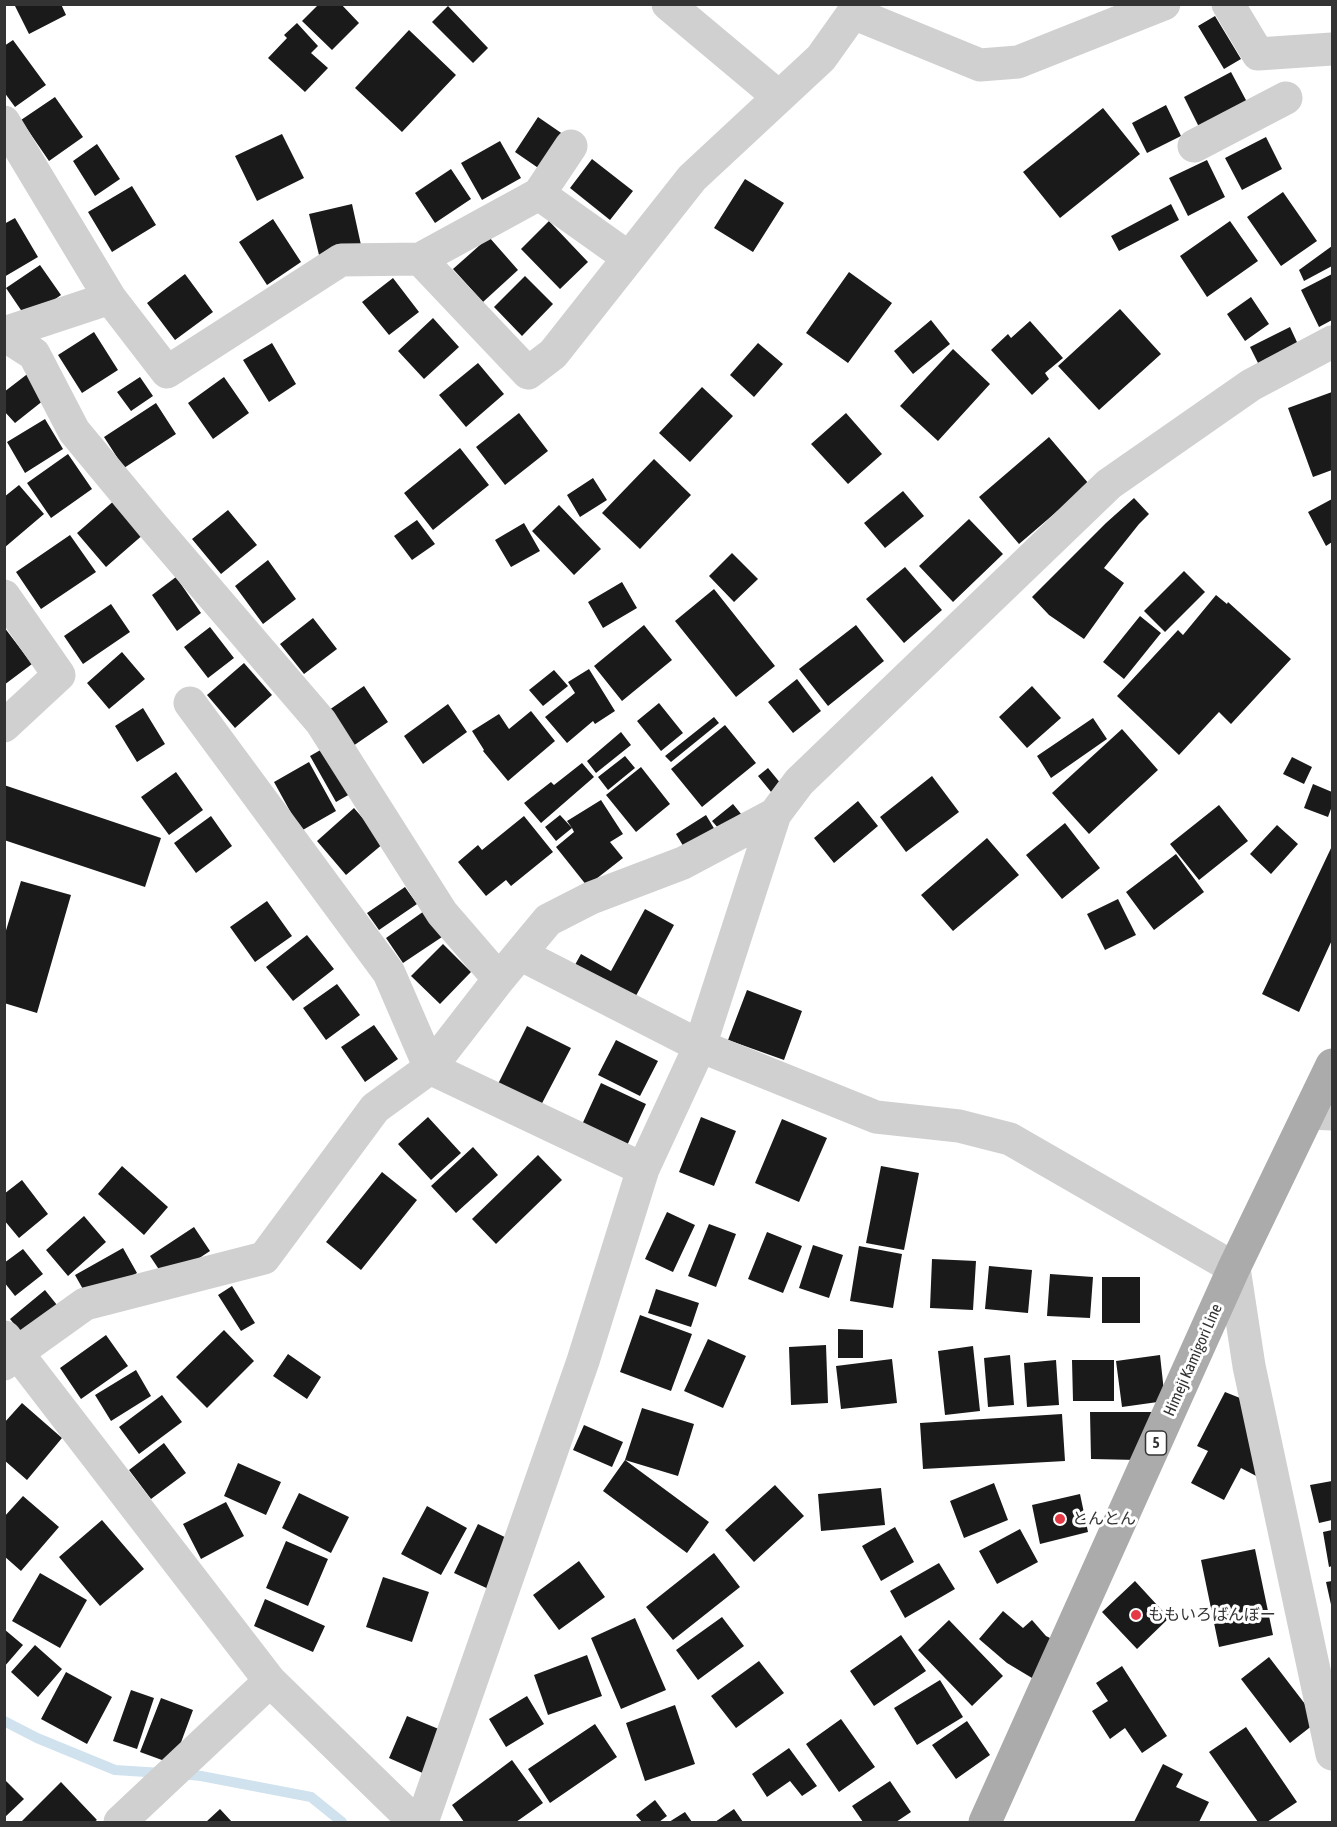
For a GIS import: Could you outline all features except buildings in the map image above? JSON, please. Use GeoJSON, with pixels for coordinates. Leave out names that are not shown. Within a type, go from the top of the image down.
{"type":"FeatureCollection","features":[{"type":"Feature","properties":{"kind":"main road","name":"Himeji Kamigori Line"},"geometry":{"type":"LineString","coordinates":[[985,1822],[1234,1268],[1321,1113],[1332,1065]]}},
{"type":"Feature","properties":{"kind":"street"},"geometry":{"type":"LineString","coordinates":[[668,4],[779,97]]}},
{"type":"Feature","properties":{"kind":"street"},"geometry":{"type":"LineString","coordinates":[[420,259],[528,373],[553,354],[692,178],[821,58],[853,13],[980,65],[1018,62],[1164,4]]}},
{"type":"Feature","properties":{"kind":"street"},"geometry":{"type":"LineString","coordinates":[[1228,4],[1258,54],[1332,49]]}},
{"type":"Feature","properties":{"kind":"street"},"geometry":{"type":"LineString","coordinates":[[1194,146],[1286,98]]}},
{"type":"Feature","properties":{"kind":"street"},"geometry":{"type":"LineString","coordinates":[[4,122],[110,298],[167,372],[341,260],[420,259],[539,194],[571,146]]}},
{"type":"Feature","properties":{"kind":"street"},"geometry":{"type":"LineString","coordinates":[[539,194],[629,258]]}},
{"type":"Feature","properties":{"kind":"street"},"geometry":{"type":"LineString","coordinates":[[4,334],[110,298]]}},
{"type":"Feature","properties":{"kind":"street"},"geometry":{"type":"LineString","coordinates":[[4,334],[34,354],[74,431],[321,722],[442,914],[499,979]]}},
{"type":"Feature","properties":{"kind":"street"},"geometry":{"type":"LineString","coordinates":[[422,1822],[583,1361],[644,1169],[700,1046],[775,814],[799,782],[1109,484],[1251,386],[1332,342]]}},
{"type":"Feature","properties":{"kind":"street"},"geometry":{"type":"LineString","coordinates":[[4,596],[59,675],[4,726]]}},
{"type":"Feature","properties":{"kind":"street"},"geometry":{"type":"LineString","coordinates":[[190,703],[389,973],[430,1068],[644,1169]]}},
{"type":"Feature","properties":{"kind":"street"},"geometry":{"type":"LineString","coordinates":[[415,1822],[270,1681],[9,1351],[85,1304],[264,1258],[375,1108],[430,1068],[548,920],[591,898],[683,864],[775,814]]}},
{"type":"Feature","properties":{"kind":"street"},"geometry":{"type":"LineString","coordinates":[[520,954],[700,1046],[876,1117],[959,1126],[1010,1139],[1234,1268],[1249,1366],[1332,1754]]}},
{"type":"Feature","properties":{"kind":"street"},"geometry":{"type":"LineString","coordinates":[[120,1822],[270,1681]]}},
{"type":"Feature","properties":{"kind":"waterway"},"geometry":{"type":"LineString","coordinates":[[4,1721],[37,1738],[115,1770],[162,1773]]}},
{"type":"Feature","properties":{"kind":"waterway"},"geometry":{"type":"LineString","coordinates":[[180,1774],[311,1797],[342,1822]]}},
{"type":"Feature","properties":{"kind":"place","name":"とんとん"},"geometry":{"type":"Point","coordinates":[1060,1519]}},
{"type":"Feature","properties":{"kind":"place","name":"ももいろばんぼー"},"geometry":{"type":"Point","coordinates":[1136,1615]}}]}
